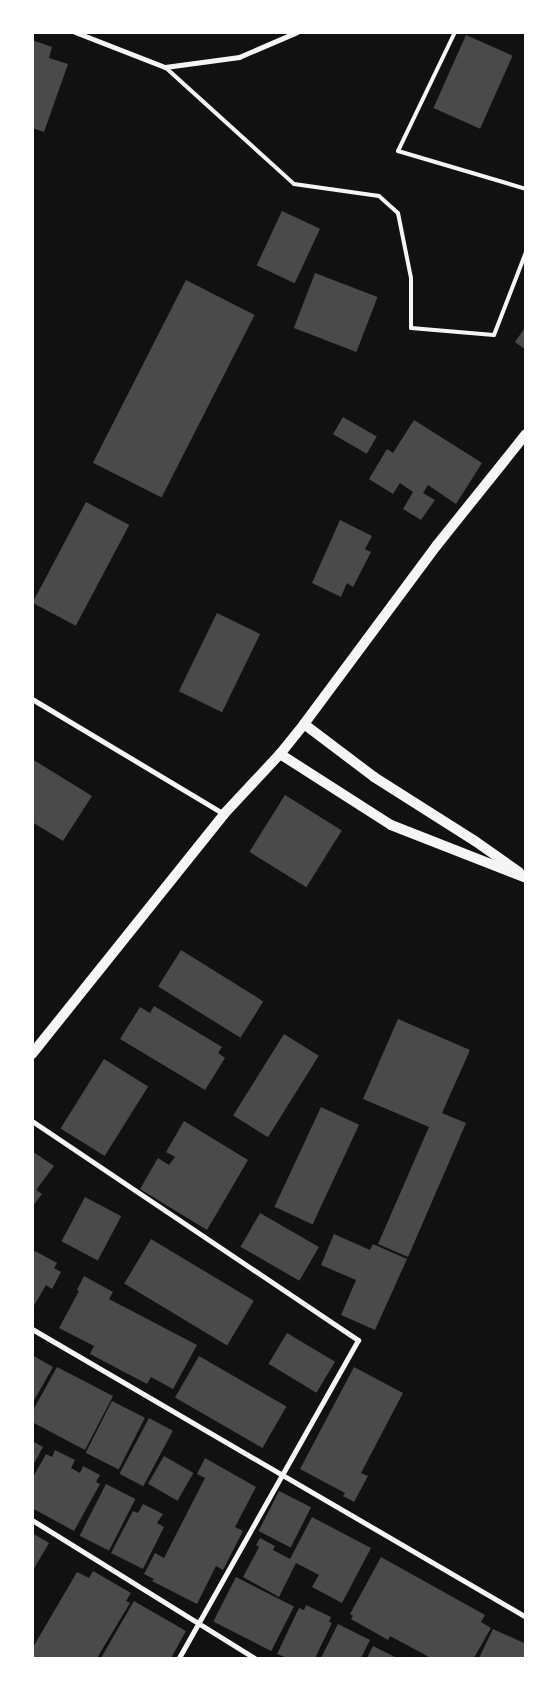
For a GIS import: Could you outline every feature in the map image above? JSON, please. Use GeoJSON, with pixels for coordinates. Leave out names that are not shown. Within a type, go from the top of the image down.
{"type":"FeatureCollection","features":[{"type":"Feature","properties":{"kind":"main road"},"geometry":{"type":"LineString","coordinates":[[32,1054],[224,814],[280,754],[304,724],[437,545],[526,434]]}},
{"type":"Feature","properties":{"kind":"main road"},"geometry":{"type":"LineString","coordinates":[[304,724],[374,777],[475,841],[526,877]]}},
{"type":"Feature","properties":{"kind":"main road"},"geometry":{"type":"LineString","coordinates":[[280,754],[391,825],[526,877]]}},
{"type":"Feature","properties":{"kind":"street"},"geometry":{"type":"LineString","coordinates":[[75,32],[165,66],[240,57],[297,32]]}},
{"type":"Feature","properties":{"kind":"street"},"geometry":{"type":"LineString","coordinates":[[32,699],[224,814]]}},
{"type":"Feature","properties":{"kind":"street"},"geometry":{"type":"LineString","coordinates":[[32,1121],[358,1340],[179,1658]]}},
{"type":"Feature","properties":{"kind":"street"},"geometry":{"type":"LineString","coordinates":[[32,1329],[526,1617]]}},
{"type":"Feature","properties":{"kind":"street"},"geometry":{"type":"LineString","coordinates":[[32,1520],[255,1658]]}},
{"type":"Feature","properties":{"kind":"lane"},"geometry":{"type":"LineString","coordinates":[[454,32],[398,151],[526,189]]}},
{"type":"Feature","properties":{"kind":"lane"},"geometry":{"type":"LineString","coordinates":[[165,66],[294,184],[379,196],[398,213],[411,278],[411,328],[494,335],[526,252]]}},
{"type":"Feature","properties":{"kind":"building"},"geometry":{"type":"Polygon","coordinates":[[[466,35],[513,56],[480,129],[433,108],[466,35]]]}},
{"type":"Feature","properties":{"kind":"building"},"geometry":{"type":"Polygon","coordinates":[[[32,40],[52,47],[49,58],[68,64],[44,132],[32,128],[32,40]]]}},
{"type":"Feature","properties":{"kind":"building"},"geometry":{"type":"Polygon","coordinates":[[[282,211],[320,229],[295,283],[257,265],[282,211]]]}},
{"type":"Feature","properties":{"kind":"building"},"geometry":{"type":"Polygon","coordinates":[[[315,273],[378,297],[356,352],[294,328],[315,273]]]}},
{"type":"Feature","properties":{"kind":"building"},"geometry":{"type":"Polygon","coordinates":[[[186,280],[255,315],[162,498],[93,463],[186,280]]]}},
{"type":"Feature","properties":{"kind":"building"},"geometry":{"type":"Polygon","coordinates":[[[526,326],[526,350],[515,342],[526,326]]]}},
{"type":"Feature","properties":{"kind":"building"},"geometry":{"type":"Polygon","coordinates":[[[343,417],[377,436],[367,454],[333,434],[343,417]]]}},
{"type":"Feature","properties":{"kind":"building"},"geometry":{"type":"Polygon","coordinates":[[[414,420],[482,463],[456,504],[428,485],[423,493],[435,500],[421,520],[403,509],[413,492],[400,483],[393,494],[369,479],[387,449],[393,453],[414,420]]]}},
{"type":"Feature","properties":{"kind":"building"},"geometry":{"type":"Polygon","coordinates":[[[86,502],[129,525],[76,626],[32,603],[86,502]]]}},
{"type":"Feature","properties":{"kind":"building"},"geometry":{"type":"Polygon","coordinates":[[[340,520],[372,536],[365,549],[371,552],[353,587],[347,583],[341,597],[312,583],[340,520]]]}},
{"type":"Feature","properties":{"kind":"building"},"geometry":{"type":"Polygon","coordinates":[[[217,613],[260,634],[222,712],[179,691],[217,613]]]}},
{"type":"Feature","properties":{"kind":"building"},"geometry":{"type":"Polygon","coordinates":[[[32,759],[92,796],[63,841],[32,822],[32,759]]]}},
{"type":"Feature","properties":{"kind":"building"},"geometry":{"type":"Polygon","coordinates":[[[285,795],[342,831],[306,887],[249,852],[285,795]]]}},
{"type":"Feature","properties":{"kind":"building"},"geometry":{"type":"Polygon","coordinates":[[[181,950],[263,1001],[240,1038],[158,986],[181,950]]]}},
{"type":"Feature","properties":{"kind":"building"},"geometry":{"type":"Polygon","coordinates":[[[154,1006],[222,1047],[218,1053],[225,1058],[205,1090],[120,1039],[140,1007],[150,1013],[154,1006]]]}},
{"type":"Feature","properties":{"kind":"building"},"geometry":{"type":"Polygon","coordinates":[[[398,1019],[470,1050],[442,1113],[466,1123],[408,1257],[378,1244],[429,1127],[363,1099],[398,1019]]]}},
{"type":"Feature","properties":{"kind":"building"},"geometry":{"type":"Polygon","coordinates":[[[284,1034],[319,1056],[268,1137],[233,1115],[284,1034]]]}},
{"type":"Feature","properties":{"kind":"building"},"geometry":{"type":"Polygon","coordinates":[[[104,1059],[148,1087],[105,1156],[61,1129],[104,1059]]]}},
{"type":"Feature","properties":{"kind":"building"},"geometry":{"type":"Polygon","coordinates":[[[321,1107],[359,1125],[313,1224],[275,1207],[321,1107]]]}},
{"type":"Feature","properties":{"kind":"building"},"geometry":{"type":"Polygon","coordinates":[[[184,1121],[248,1160],[207,1230],[140,1189],[158,1158],[169,1165],[175,1157],[166,1152],[184,1121]]]}},
{"type":"Feature","properties":{"kind":"building"},"geometry":{"type":"Polygon","coordinates":[[[32,1151],[54,1166],[36,1190],[42,1194],[32,1207],[32,1151]]]}},
{"type":"Feature","properties":{"kind":"building"},"geometry":{"type":"Polygon","coordinates":[[[85,1197],[121,1216],[98,1260],[62,1241],[85,1197]]]}},
{"type":"Feature","properties":{"kind":"building"},"geometry":{"type":"Polygon","coordinates":[[[260,1213],[319,1247],[299,1281],[241,1247],[260,1213]]]}},
{"type":"Feature","properties":{"kind":"building"},"geometry":{"type":"Polygon","coordinates":[[[334,1234],[370,1250],[373,1244],[407,1259],[375,1330],[341,1315],[356,1280],[321,1265],[334,1234]]]}},
{"type":"Feature","properties":{"kind":"building"},"geometry":{"type":"Polygon","coordinates":[[[151,1239],[254,1301],[227,1345],[124,1284],[151,1239]]]}},
{"type":"Feature","properties":{"kind":"building"},"geometry":{"type":"Polygon","coordinates":[[[35,1251],[57,1263],[54,1268],[61,1272],[52,1289],[46,1285],[32,1309],[32,1255],[35,1251]]]}},
{"type":"Feature","properties":{"kind":"building"},"geometry":{"type":"Polygon","coordinates":[[[84,1276],[113,1292],[109,1299],[197,1345],[173,1389],[151,1377],[147,1384],[90,1354],[94,1346],[59,1328],[79,1291],[77,1290],[84,1276]]]}},
{"type":"Feature","properties":{"kind":"building"},"geometry":{"type":"Polygon","coordinates":[[[287,1333],[335,1362],[316,1393],[268,1364],[287,1333]]]}},
{"type":"Feature","properties":{"kind":"building"},"geometry":{"type":"Polygon","coordinates":[[[32,1355],[53,1367],[32,1404],[32,1355]]]}},
{"type":"Feature","properties":{"kind":"building"},"geometry":{"type":"Polygon","coordinates":[[[199,1356],[286,1406],[262,1448],[175,1398],[199,1356]]]}},
{"type":"Feature","properties":{"kind":"building"},"geometry":{"type":"Polygon","coordinates":[[[57,1367],[113,1396],[85,1450],[32,1422],[32,1412],[57,1367]]]}},
{"type":"Feature","properties":{"kind":"building"},"geometry":{"type":"Polygon","coordinates":[[[354,1367],[403,1393],[361,1473],[368,1476],[354,1502],[343,1496],[345,1493],[300,1469],[354,1367]]]}},
{"type":"Feature","properties":{"kind":"building"},"geometry":{"type":"Polygon","coordinates":[[[112,1401],[145,1418],[119,1469],[86,1453],[112,1401]]]}},
{"type":"Feature","properties":{"kind":"building"},"geometry":{"type":"Polygon","coordinates":[[[149,1418],[173,1431],[143,1486],[119,1474],[149,1418]]]}},
{"type":"Feature","properties":{"kind":"building"},"geometry":{"type":"Polygon","coordinates":[[[32,1441],[43,1447],[32,1467],[32,1441]]]}},
{"type":"Feature","properties":{"kind":"building"},"geometry":{"type":"Polygon","coordinates":[[[55,1450],[75,1460],[71,1468],[80,1473],[83,1466],[100,1475],[96,1482],[100,1484],[74,1531],[32,1508],[32,1479],[46,1454],[52,1457],[55,1450]]]}},
{"type":"Feature","properties":{"kind":"building"},"geometry":{"type":"Polygon","coordinates":[[[164,1456],[193,1473],[177,1501],[148,1484],[164,1456]]]}},
{"type":"Feature","properties":{"kind":"building"},"geometry":{"type":"Polygon","coordinates":[[[205,1458],[256,1487],[235,1527],[243,1531],[223,1570],[216,1566],[197,1604],[152,1581],[154,1579],[144,1574],[155,1553],[164,1558],[205,1478],[197,1474],[205,1458]]]}},
{"type":"Feature","properties":{"kind":"building"},"geometry":{"type":"Polygon","coordinates":[[[106,1484],[135,1499],[109,1551],[80,1536],[106,1484]]]}},
{"type":"Feature","properties":{"kind":"building"},"geometry":{"type":"Polygon","coordinates":[[[279,1491],[311,1507],[291,1547],[259,1531],[279,1491]]]}},
{"type":"Feature","properties":{"kind":"building"},"geometry":{"type":"Polygon","coordinates":[[[143,1504],[163,1514],[157,1523],[164,1527],[143,1569],[111,1553],[133,1511],[138,1513],[143,1504]]]}},
{"type":"Feature","properties":{"kind":"building"},"geometry":{"type":"Polygon","coordinates":[[[312,1517],[371,1548],[342,1603],[312,1587],[319,1575],[296,1563],[279,1597],[243,1577],[259,1547],[256,1545],[260,1538],[275,1546],[273,1550],[290,1559],[312,1517]]]}},
{"type":"Feature","properties":{"kind":"building"},"geometry":{"type":"Polygon","coordinates":[[[32,1533],[49,1543],[32,1572],[32,1533]]]}},
{"type":"Feature","properties":{"kind":"building"},"geometry":{"type":"Polygon","coordinates":[[[381,1557],[485,1615],[481,1622],[491,1628],[474,1658],[431,1658],[390,1636],[388,1640],[351,1619],[353,1616],[350,1614],[381,1557]]]}},
{"type":"Feature","properties":{"kind":"building"},"geometry":{"type":"Polygon","coordinates":[[[93,1571],[131,1593],[126,1601],[130,1603],[97,1658],[32,1658],[32,1649],[77,1572],[89,1578],[93,1571]]]}},
{"type":"Feature","properties":{"kind":"building"},"geometry":{"type":"Polygon","coordinates":[[[236,1577],[294,1607],[271,1651],[213,1622],[236,1577]]]}},
{"type":"Feature","properties":{"kind":"building"},"geometry":{"type":"Polygon","coordinates":[[[134,1601],[186,1631],[171,1658],[101,1658],[134,1601]]]}},
{"type":"Feature","properties":{"kind":"building"},"geometry":{"type":"Polygon","coordinates":[[[306,1605],[331,1617],[329,1622],[332,1623],[315,1658],[287,1658],[277,1654],[299,1608],[304,1610],[306,1605]]]}},
{"type":"Feature","properties":{"kind":"building"},"geometry":{"type":"Polygon","coordinates":[[[338,1624],[370,1640],[361,1658],[321,1658],[338,1624]]]}},
{"type":"Feature","properties":{"kind":"building"},"geometry":{"type":"Polygon","coordinates":[[[493,1629],[526,1644],[526,1658],[479,1658],[493,1629]]]}},
{"type":"Feature","properties":{"kind":"building"},"geometry":{"type":"Polygon","coordinates":[[[373,1646],[397,1658],[367,1658],[373,1646]]]}}]}
